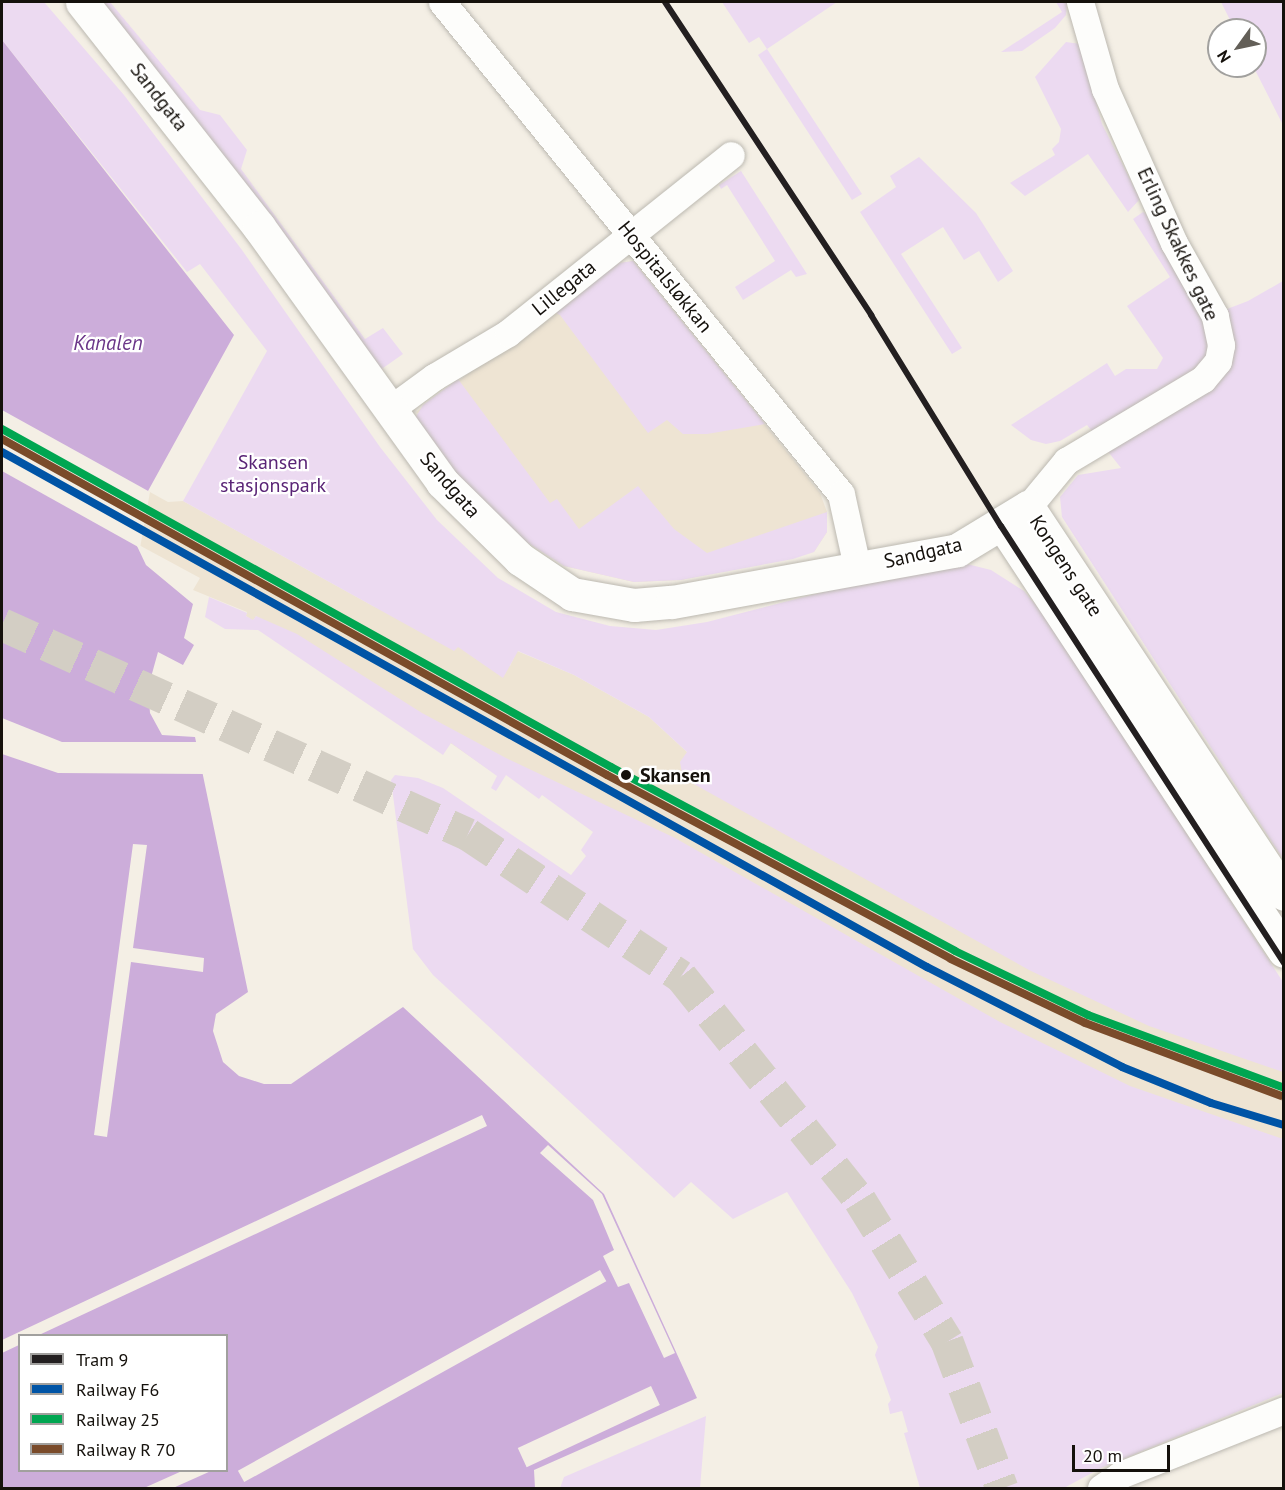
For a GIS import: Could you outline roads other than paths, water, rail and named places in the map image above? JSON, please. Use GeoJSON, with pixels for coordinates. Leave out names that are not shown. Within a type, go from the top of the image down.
{"type":"FeatureCollection","features":[{"type":"Feature","properties":{"kind":"main road","name":"Sandgata"},"geometry":{"type":"LineString","coordinates":[[82,2],[259,227],[442,482],[520,560],[572,594],[634,605],[672,602],[957,550],[1015,516]]}},
{"type":"Feature","properties":{"kind":"main road","name":"Kongens gate"},"geometry":{"type":"LineString","coordinates":[[1015,516],[1284,894]]}},
{"type":"Feature","properties":{"kind":"main road","name":"Kongens gate"},"geometry":{"type":"LineString","coordinates":[[1015,516],[1284,951]]}},
{"type":"Feature","properties":{"kind":"street","name":"Hospitalsløkkan"},"geometry":{"type":"LineString","coordinates":[[442,2],[841,494],[857,567]]}},
{"type":"Feature","properties":{"kind":"street","name":"Erling Skakkes gate"},"geometry":{"type":"LineString","coordinates":[[1015,516],[1066,461],[1203,379],[1218,361],[1221,345],[1215,316],[1174,243],[1105,89],[1080,2]]}},
{"type":"Feature","properties":{"kind":"street","name":"Lillegata"},"geometry":{"type":"LineString","coordinates":[[389,410],[434,377],[508,333],[629,234],[731,155]]}},
{"type":"Feature","properties":{"kind":"street"},"geometry":{"type":"LineString","coordinates":[[1101,1488],[1120,1475],[1284,1410]]}},
{"type":"Feature","properties":{"kind":"water","name":"Kanalen"},"geometry":{"type":"Polygon","coordinates":[[[2,40],[234,335],[148,491],[137,546],[146,565],[193,604],[184,638],[194,645],[183,665],[158,652],[148,688],[150,713],[162,735],[195,737],[248,992],[216,1014],[213,1031],[223,1062],[239,1076],[264,1084],[291,1084],[403,1007],[604,1194],[697,1398],[534,1470],[535,1488],[2,1488],[2,40]]]}},
{"type":"Feature","properties":{"kind":"tunnel"},"geometry":{"type":"LineString","coordinates":[[2,624],[468,834],[681,976],[860,1200],[947,1341],[1002,1488]]}},
{"type":"Feature","properties":{"kind":"tram line","name":"9"},"geometry":{"type":"LineString","coordinates":[[665,2],[871,315],[1001,526],[1284,963]]}},
{"type":"Feature","properties":{"kind":"rail line","name":"25"},"geometry":{"type":"LineString","coordinates":[[2,429],[611,767],[955,951],[1088,1015],[1284,1088]]}},
{"type":"Feature","properties":{"kind":"rail line","name":"F6"},"geometry":{"type":"LineString","coordinates":[[2,452],[927,967],[1122,1067],[1211,1103],[1284,1125]]}},
{"type":"Feature","properties":{"kind":"place","name":"Skansen"},"geometry":{"type":"Point","coordinates":[626,775]}},
{"type":"Feature","properties":{"kind":"park label","name":"Skansen stasjonspark"},"geometry":{"type":"Point","coordinates":[273,474]}}]}
